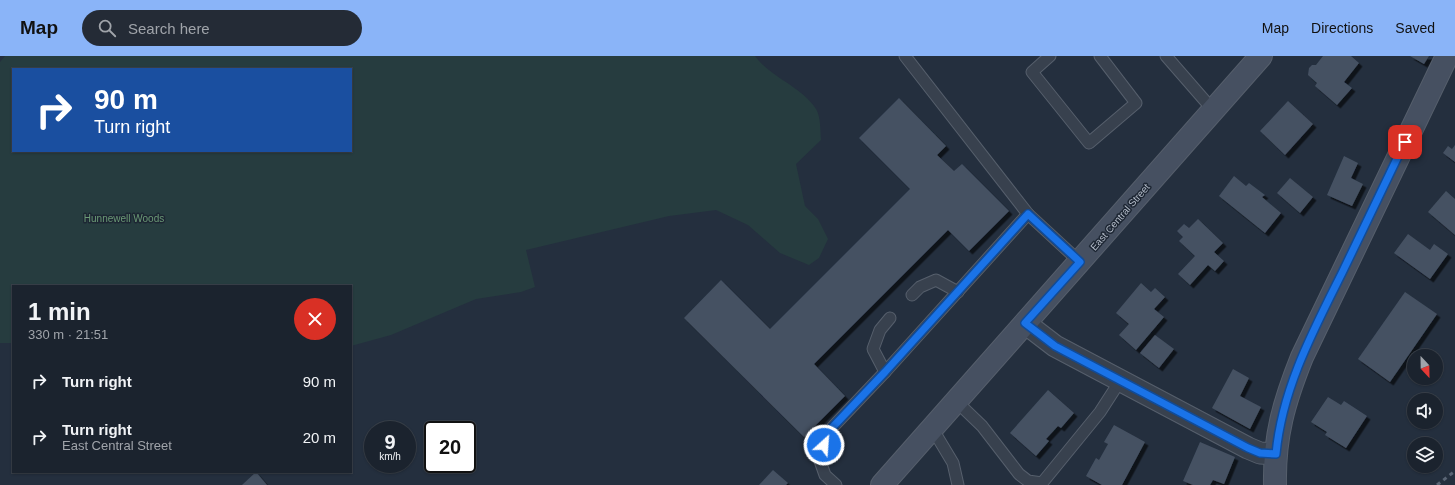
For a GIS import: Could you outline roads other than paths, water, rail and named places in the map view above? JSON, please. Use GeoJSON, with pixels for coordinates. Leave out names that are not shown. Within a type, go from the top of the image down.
{"type":"FeatureCollection","features":[{"type":"Feature","properties":{"kind":"main road","name":"East Central Street"},"geometry":{"type":"LineString","coordinates":[[882,485],[1261,56]]}},
{"type":"Feature","properties":{"kind":"main road"},"geometry":{"type":"LineString","coordinates":[[1275,485],[1278,431],[1283,407],[1302,357],[1447,56]]}},
{"type":"Feature","properties":{"kind":"street"},"geometry":{"type":"LineString","coordinates":[[1025,323],[1055,346],[1248,448],[1260,453],[1276,454]]}},
{"type":"Feature","properties":{"kind":"lane"},"geometry":{"type":"LineString","coordinates":[[905,56],[1028,214],[1080,262]]}},
{"type":"Feature","properties":{"kind":"lane"},"geometry":{"type":"LineString","coordinates":[[1050,56],[1032,72],[1089,143],[1136,103],[1100,56]]}},
{"type":"Feature","properties":{"kind":"lane"},"geometry":{"type":"LineString","coordinates":[[1166,56],[1213,110]]}},
{"type":"Feature","properties":{"kind":"lane"},"geometry":{"type":"LineString","coordinates":[[836,485],[825,475],[819,458],[828,432],[885,372],[1028,214]]}},
{"type":"Feature","properties":{"kind":"lane"},"geometry":{"type":"LineString","coordinates":[[912,296],[920,287],[936,280],[958,292]]}},
{"type":"Feature","properties":{"kind":"lane"},"geometry":{"type":"LineString","coordinates":[[885,372],[873,349],[880,330],[890,318]]}},
{"type":"Feature","properties":{"kind":"lane"},"geometry":{"type":"LineString","coordinates":[[956,401],[982,426],[1019,474],[1028,481],[1042,484],[1100,412],[1120,381]]}},
{"type":"Feature","properties":{"kind":"lane"},"geometry":{"type":"LineString","coordinates":[[932,428],[953,463],[958,485]]}},
{"type":"Feature","properties":{"kind":"railway"},"geometry":{"type":"LineString","coordinates":[[1437,485],[1455,471]]}},
{"type":"Feature","properties":{"kind":"park label","name":"Hunnewell Woods"},"geometry":{"type":"Point","coordinates":[124,218]}}]}
